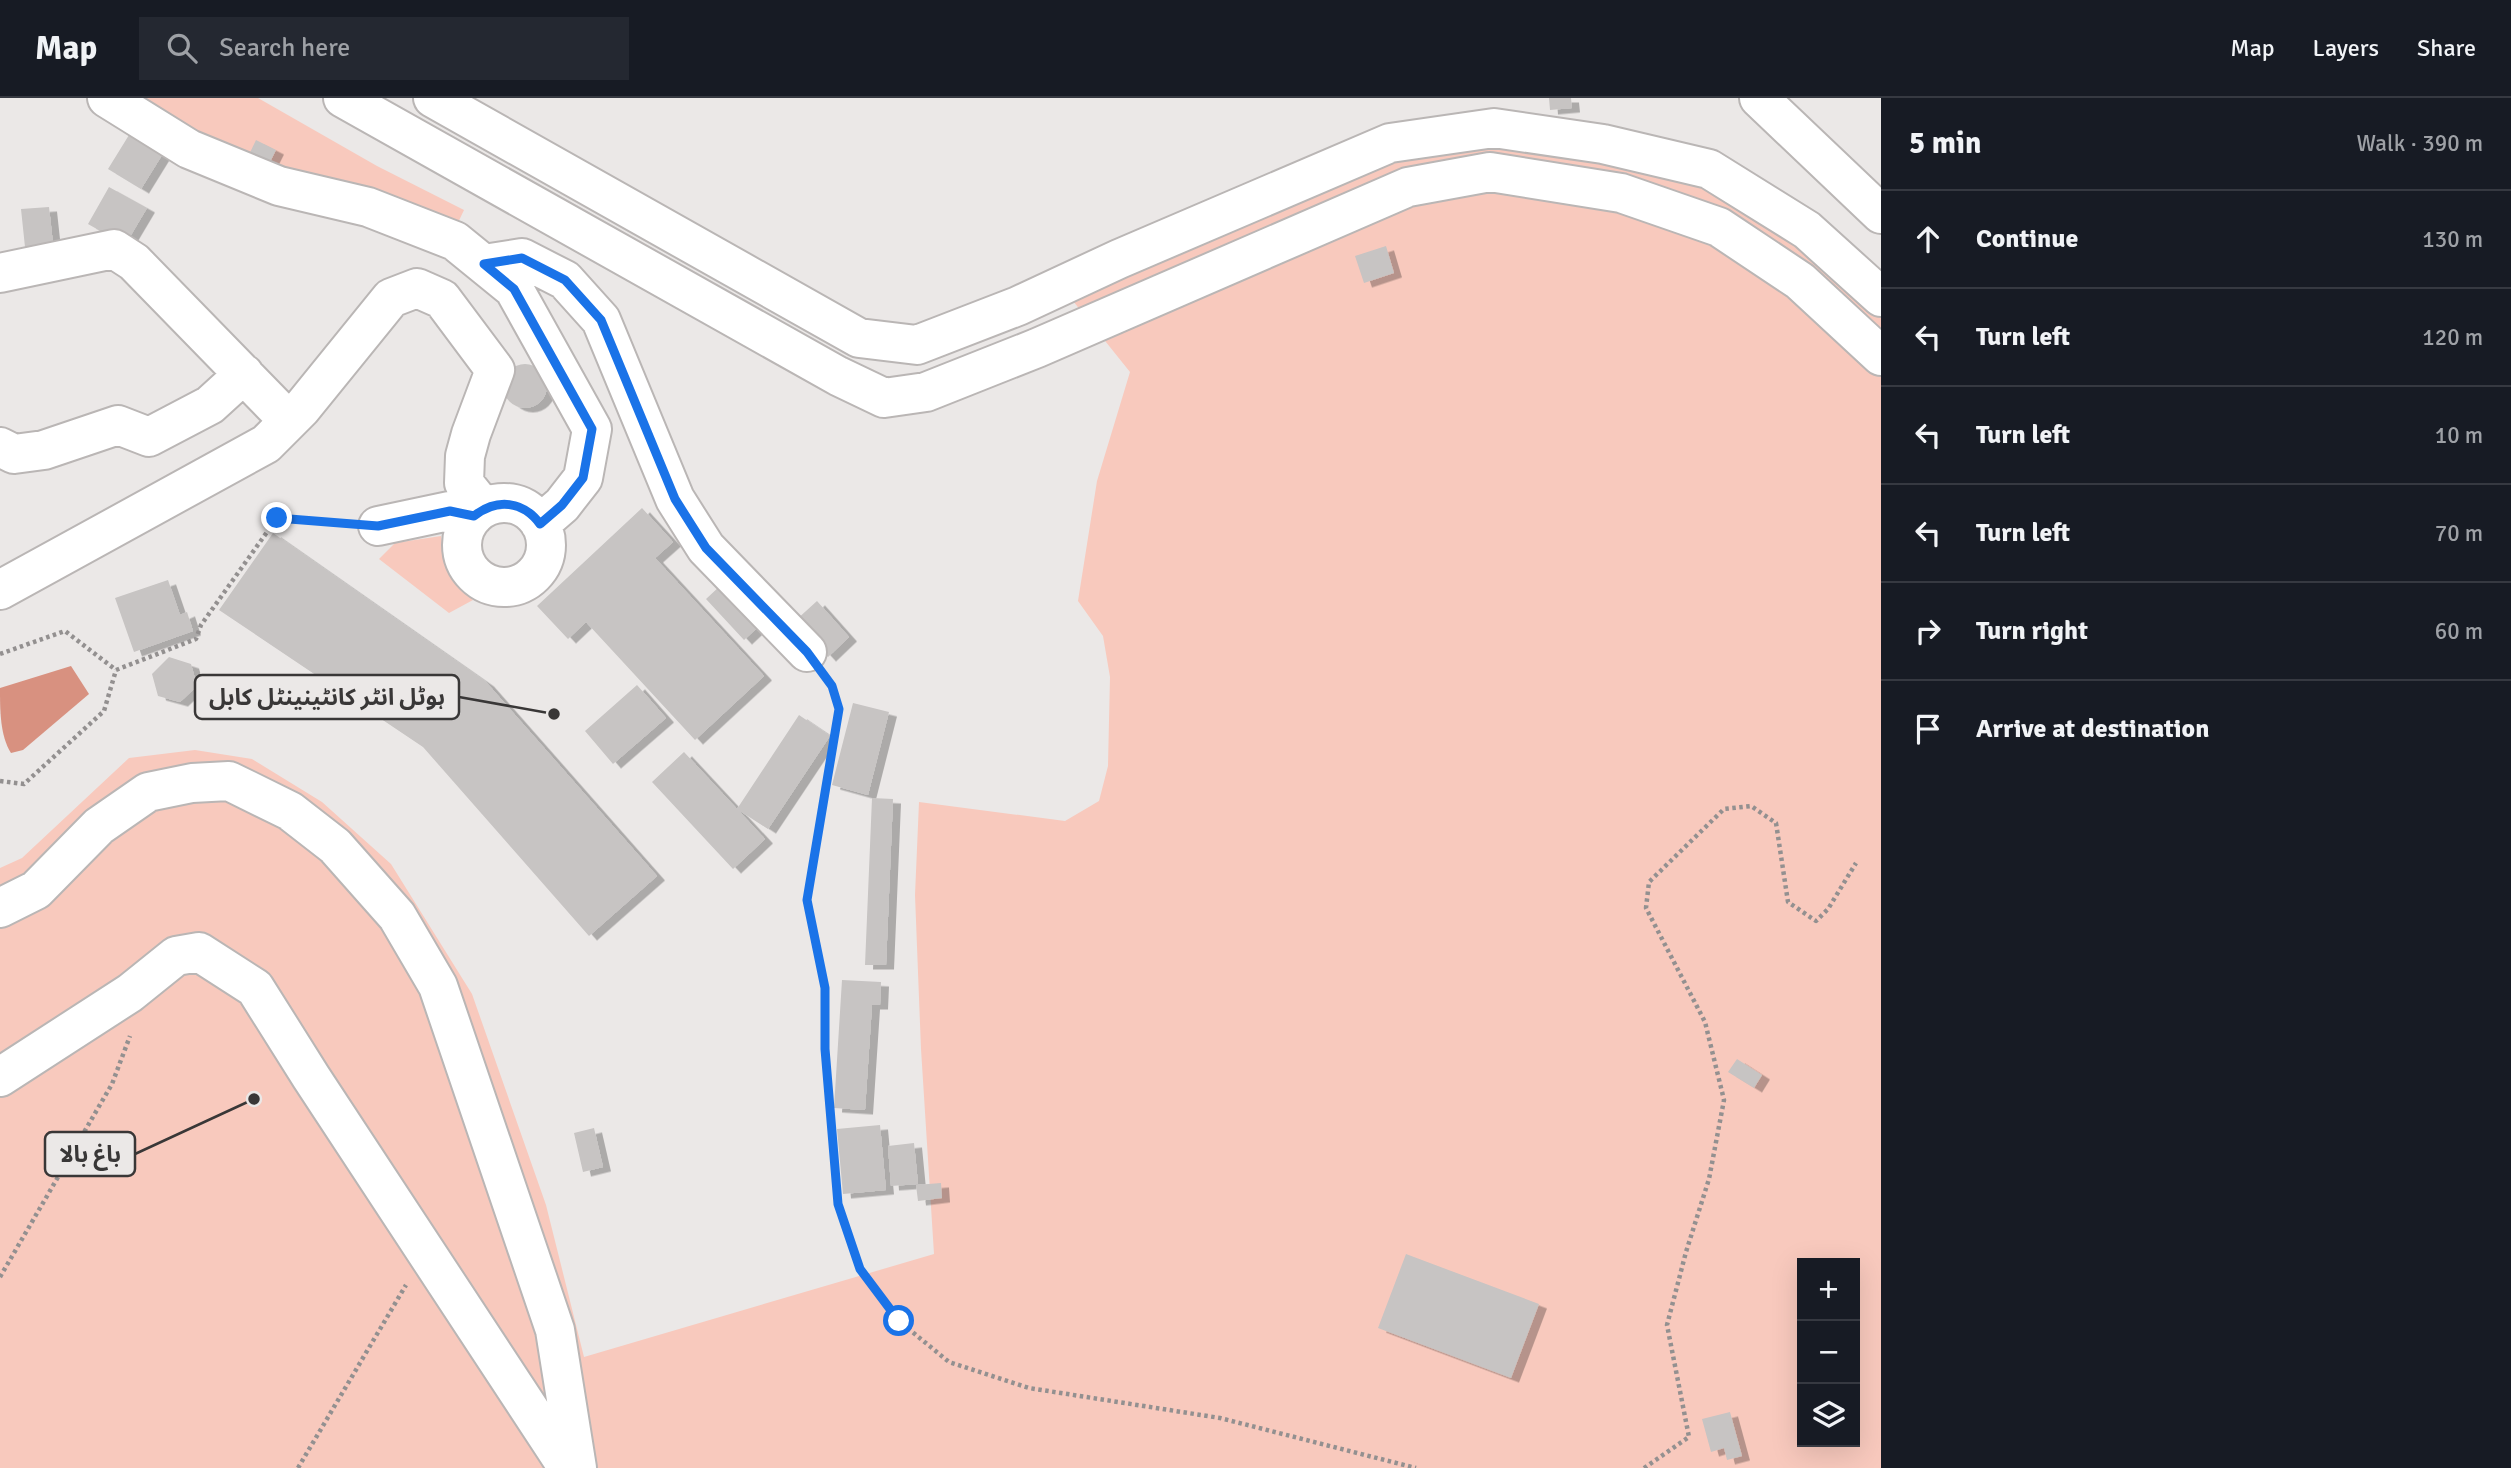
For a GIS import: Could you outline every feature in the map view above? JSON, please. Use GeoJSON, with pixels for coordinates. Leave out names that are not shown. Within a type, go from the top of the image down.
{"type":"FeatureCollection","features":[{"type":"Feature","properties":{"kind":"street"},"geometry":{"type":"LineString","coordinates":[[107,98],[189,149],[279,186],[381,212],[455,241],[514,289],[592,429],[583,478],[562,505],[540,524]]}},
{"type":"Feature","properties":{"kind":"street"},"geometry":{"type":"LineString","coordinates":[[343,98],[838,376],[884,398],[926,392],[1037,348],[1408,187],[1490,172],[1621,193],[1720,227],[1800,281],[1881,356]]}},
{"type":"Feature","properties":{"kind":"street"},"geometry":{"type":"LineString","coordinates":[[433,98],[859,338],[917,345],[1018,306],[1119,259],[1390,143],[1494,128],[1603,144],[1709,169],[1807,230],[1881,297]]}},
{"type":"Feature","properties":{"kind":"street"},"geometry":{"type":"LineString","coordinates":[[1759,98],[1881,214]]}},
{"type":"Feature","properties":{"kind":"street"},"geometry":{"type":"LineString","coordinates":[[577,229],[598,192]]}},
{"type":"Feature","properties":{"kind":"street"},"geometry":{"type":"LineString","coordinates":[[0,273],[114,249],[134,262],[289,421]]}},
{"type":"Feature","properties":{"kind":"street"},"geometry":{"type":"LineString","coordinates":[[484,264],[522,258],[565,280],[601,320],[675,499],[706,548],[807,652]]}},
{"type":"Feature","properties":{"kind":"street"},"geometry":{"type":"LineString","coordinates":[[0,590],[266,444],[289,421],[391,298],[417,288],[442,299],[495,370],[465,456],[464,483],[479,512]]}},
{"type":"Feature","properties":{"kind":"street"},"geometry":{"type":"LineString","coordinates":[[1018,306],[1037,348]]}},
{"type":"Feature","properties":{"kind":"street"},"geometry":{"type":"LineString","coordinates":[[0,447],[14,454],[44,450],[118,425],[149,437],[210,405],[244,374]]}},
{"type":"Feature","properties":{"kind":"street"},"geometry":{"type":"LineString","coordinates":[[498,503],[519,506],[531,513],[540,524],[546,542],[540,566],[529,579],[516,586],[498,587],[484,583],[473,575],[465,563],[463,537],[466,528],[479,512],[498,503]]}},
{"type":"Feature","properties":{"kind":"street"},"geometry":{"type":"LineString","coordinates":[[378,526],[450,511],[479,512]]}},
{"type":"Feature","properties":{"kind":"street"},"geometry":{"type":"LineString","coordinates":[[0,908],[36,890],[99,826],[148,792],[192,783],[229,780],[290,811],[335,846],[397,916],[438,986],[555,1331],[577,1468]]}},
{"type":"Feature","properties":{"kind":"street"},"geometry":{"type":"LineString","coordinates":[[0,1077],[130,993],[176,956],[199,952],[255,988],[568,1468]]}},
{"type":"Feature","properties":{"kind":"path"},"geometry":{"type":"LineString","coordinates":[[116,670],[196,639],[201,625],[277,518],[378,526]]}},
{"type":"Feature","properties":{"kind":"path"},"geometry":{"type":"LineString","coordinates":[[0,654],[65,631],[116,670]]}},
{"type":"Feature","properties":{"kind":"path"},"geometry":{"type":"LineString","coordinates":[[807,652],[832,686],[839,709],[807,900],[825,988],[825,1049],[838,1204],[860,1269],[891,1311],[899,1321],[949,1362],[1030,1388],[1220,1418],[1416,1468]]}},
{"type":"Feature","properties":{"kind":"path"},"geometry":{"type":"LineString","coordinates":[[0,782],[24,784],[104,711],[116,670]]}},
{"type":"Feature","properties":{"kind":"path"},"geometry":{"type":"LineString","coordinates":[[1644,1468],[1689,1437],[1667,1325],[1709,1179],[1724,1100],[1705,1022],[1646,908],[1649,882],[1724,808],[1751,806],[1776,822],[1788,902],[1816,920],[1828,909],[1856,863]]}},
{"type":"Feature","properties":{"kind":"path"},"geometry":{"type":"LineString","coordinates":[[0,1277],[112,1084],[130,1037],[130,993]]}},
{"type":"Feature","properties":{"kind":"path"},"geometry":{"type":"LineString","coordinates":[[298,1468],[426,1251]]}},
{"type":"Feature","properties":{"kind":"shaded area"},"geometry":{"type":"Polygon","coordinates":[[[135,98],[258,98],[377,166],[464,210],[455,229],[256,174],[135,98]]]}},
{"type":"Feature","properties":{"kind":"shaded area"},"geometry":{"type":"Polygon","coordinates":[[[1494,128],[1709,169],[1881,297],[1881,1468],[0,1468],[0,868],[22,858],[129,758],[195,750],[252,759],[322,802],[391,864],[472,994],[546,1205],[584,1357],[934,1254],[921,1049],[915,895],[919,802],[1065,821],[1099,801],[1108,766],[1110,677],[1103,636],[1078,601],[1097,481],[1130,372],[1061,286],[1390,143],[1494,128]]]}},
{"type":"Feature","properties":{"kind":"shaded area"},"geometry":{"type":"Polygon","coordinates":[[[441,536],[451,571],[473,600],[449,613],[379,559],[395,543],[441,536]]]}},
{"type":"Feature","properties":{"kind":"shaded area"},"geometry":{"type":"Polygon","coordinates":[[[71,666],[89,694],[23,750],[11,753],[3,731],[0,688],[71,666]]]}},
{"type":"Feature","properties":{"kind":"building"},"geometry":{"type":"Polygon","coordinates":[[[1549,98],[1571,98],[1572,108],[1550,110],[1549,98]]]}},
{"type":"Feature","properties":{"kind":"building"},"geometry":{"type":"Polygon","coordinates":[[[129,135],[162,155],[141,189],[108,169],[129,135]]]}},
{"type":"Feature","properties":{"kind":"building"},"geometry":{"type":"Polygon","coordinates":[[[256,140],[276,150],[265,172],[245,163],[256,140]]]}},
{"type":"Feature","properties":{"kind":"building"},"geometry":{"type":"Polygon","coordinates":[[[109,187],[147,208],[125,245],[88,224],[109,187]]]}},
{"type":"Feature","properties":{"kind":"building"},"geometry":{"type":"Polygon","coordinates":[[[49,207],[53,244],[25,247],[21,209],[49,207]]]}},
{"type":"Feature","properties":{"kind":"building"},"geometry":{"type":"Polygon","coordinates":[[[1386,246],[1394,273],[1364,283],[1355,256],[1386,246]]]}},
{"type":"Feature","properties":{"kind":"building"},"geometry":{"type":"Polygon","coordinates":[[[525,364],[540,371],[547,386],[540,401],[525,408],[510,401],[503,386],[510,371],[525,364]]]}},
{"type":"Feature","properties":{"kind":"building"},"geometry":{"type":"Polygon","coordinates":[[[642,508],[673,542],[655,558],[764,676],[695,740],[586,622],[568,639],[537,606],[642,508]]]}},
{"type":"Feature","properties":{"kind":"building"},"geometry":{"type":"Polygon","coordinates":[[[273,533],[486,682],[657,876],[589,936],[423,747],[219,610],[273,533]]]}},
{"type":"Feature","properties":{"kind":"building"},"geometry":{"type":"Polygon","coordinates":[[[168,580],[180,615],[187,612],[193,631],[134,652],[115,598],[168,580]]]}},
{"type":"Feature","properties":{"kind":"building"},"geometry":{"type":"Polygon","coordinates":[[[720,586],[758,627],[744,640],[706,599],[720,586]]]}},
{"type":"Feature","properties":{"kind":"building"},"geometry":{"type":"Polygon","coordinates":[[[817,601],[849,637],[828,657],[795,621],[817,601]]]}},
{"type":"Feature","properties":{"kind":"building"},"geometry":{"type":"Polygon","coordinates":[[[169,657],[191,664],[197,686],[180,702],[158,696],[152,674],[169,657]]]}},
{"type":"Feature","properties":{"kind":"building"},"geometry":{"type":"Polygon","coordinates":[[[637,685],[666,718],[613,764],[585,731],[637,685]]]}},
{"type":"Feature","properties":{"kind":"building"},"geometry":{"type":"Polygon","coordinates":[[[853,703],[889,712],[868,795],[832,785],[853,703]]]}},
{"type":"Feature","properties":{"kind":"building"},"geometry":{"type":"Polygon","coordinates":[[[799,715],[830,736],[768,829],[737,809],[799,715]]]}},
{"type":"Feature","properties":{"kind":"building"},"geometry":{"type":"Polygon","coordinates":[[[684,752],[765,839],[733,869],[652,782],[684,752]]]}},
{"type":"Feature","properties":{"kind":"building"},"geometry":{"type":"Polygon","coordinates":[[[872,798],[893,799],[886,965],[865,965],[872,798]]]}},
{"type":"Feature","properties":{"kind":"building"},"geometry":{"type":"Polygon","coordinates":[[[842,980],[881,982],[880,1005],[872,1005],[865,1110],[834,1108],[842,980]]]}},
{"type":"Feature","properties":{"kind":"building"},"geometry":{"type":"Polygon","coordinates":[[[1737,1059],[1762,1075],[1754,1088],[1728,1072],[1737,1059]]]}},
{"type":"Feature","properties":{"kind":"building"},"geometry":{"type":"Polygon","coordinates":[[[880,1125],[886,1190],[843,1194],[837,1129],[880,1125]]]}},
{"type":"Feature","properties":{"kind":"building"},"geometry":{"type":"Polygon","coordinates":[[[594,1128],[603,1167],[583,1172],[574,1133],[594,1128]]]}},
{"type":"Feature","properties":{"kind":"building"},"geometry":{"type":"Polygon","coordinates":[[[914,1143],[918,1184],[891,1186],[888,1146],[914,1143]]]}},
{"type":"Feature","properties":{"kind":"building"},"geometry":{"type":"Polygon","coordinates":[[[941,1183],[942,1198],[918,1201],[916,1185],[941,1183]]]}},
{"type":"Feature","properties":{"kind":"building"},"geometry":{"type":"Polygon","coordinates":[[[1406,1254],[1539,1304],[1511,1378],[1378,1328],[1406,1254]]]}},
{"type":"Feature","properties":{"kind":"building"},"geometry":{"type":"Polygon","coordinates":[[[1730,1412],[1742,1456],[1727,1460],[1724,1448],[1711,1452],[1702,1419],[1730,1412]]]}},
{"type":"Feature","properties":{"kind":"place","name":"ہوٹل انٹر کانٹینینٹل کابل"},"geometry":{"type":"Point","coordinates":[554,714]}},
{"type":"Feature","properties":{"kind":"place","name":"باغ بالا"},"geometry":{"type":"Point","coordinates":[254,1099]}},
{"type":"Feature","properties":{"kind":"route"},"geometry":{"type":"LineString","coordinates":[[277,518],[378,526],[450,511],[474,516],[484,508],[498,503],[519,506],[531,513],[540,524],[562,505],[583,478],[592,429],[514,289],[484,264],[522,258],[565,280],[601,320],[675,499],[706,548],[807,652],[832,686],[839,709],[807,900],[825,988],[825,1049],[838,1204],[860,1269],[899,1321]]}}]}
